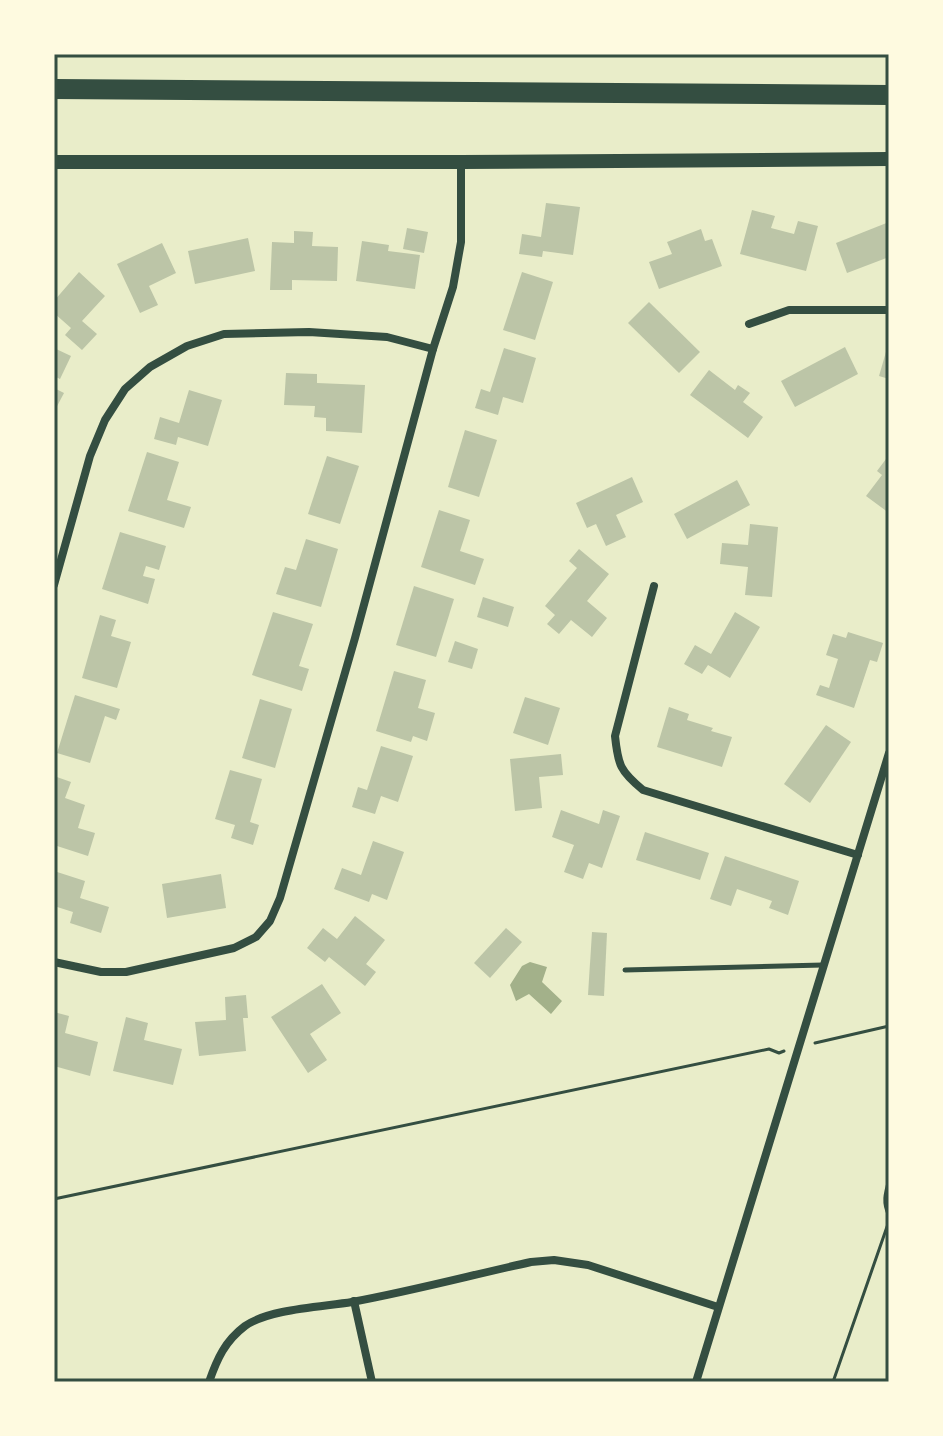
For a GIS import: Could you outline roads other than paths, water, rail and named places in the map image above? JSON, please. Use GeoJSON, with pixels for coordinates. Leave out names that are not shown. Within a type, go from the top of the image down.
{"type":"FeatureCollection","features":[{"type":"Feature","properties":{"kind":"highway"},"geometry":{"type":"LineString","coordinates":[[54,89],[889,95]]}},
{"type":"Feature","properties":{"kind":"street"},"geometry":{"type":"LineString","coordinates":[[54,162],[889,159]]}},
{"type":"Feature","properties":{"kind":"street"},"geometry":{"type":"LineString","coordinates":[[54,962],[101,972],[126,972],[234,948],[256,937],[270,921],[280,898],[453,287],[461,242],[461,162]]}},
{"type":"Feature","properties":{"kind":"street"},"geometry":{"type":"LineString","coordinates":[[749,324],[789,310],[889,310]]}},
{"type":"Feature","properties":{"kind":"street"},"geometry":{"type":"LineString","coordinates":[[54,585],[90,456],[105,420],[125,389],[150,367],[187,346],[224,334],[309,332],[387,337],[433,349]]}},
{"type":"Feature","properties":{"kind":"street"},"geometry":{"type":"LineString","coordinates":[[654,586],[615,736],[617,759],[625,776],[643,790],[858,855]]}},
{"type":"Feature","properties":{"kind":"street"},"geometry":{"type":"LineString","coordinates":[[696,1382],[889,753]]}},
{"type":"Feature","properties":{"kind":"street"},"geometry":{"type":"LineString","coordinates":[[209,1382],[228,1341],[247,1325],[269,1315],[354,1301],[531,1262],[554,1260],[588,1265],[718,1307]]}},
{"type":"Feature","properties":{"kind":"street"},"geometry":{"type":"LineString","coordinates":[[354,1301],[372,1382]]}},
{"type":"Feature","properties":{"kind":"lane"},"geometry":{"type":"LineString","coordinates":[[625,970],[824,965]]}}]}
